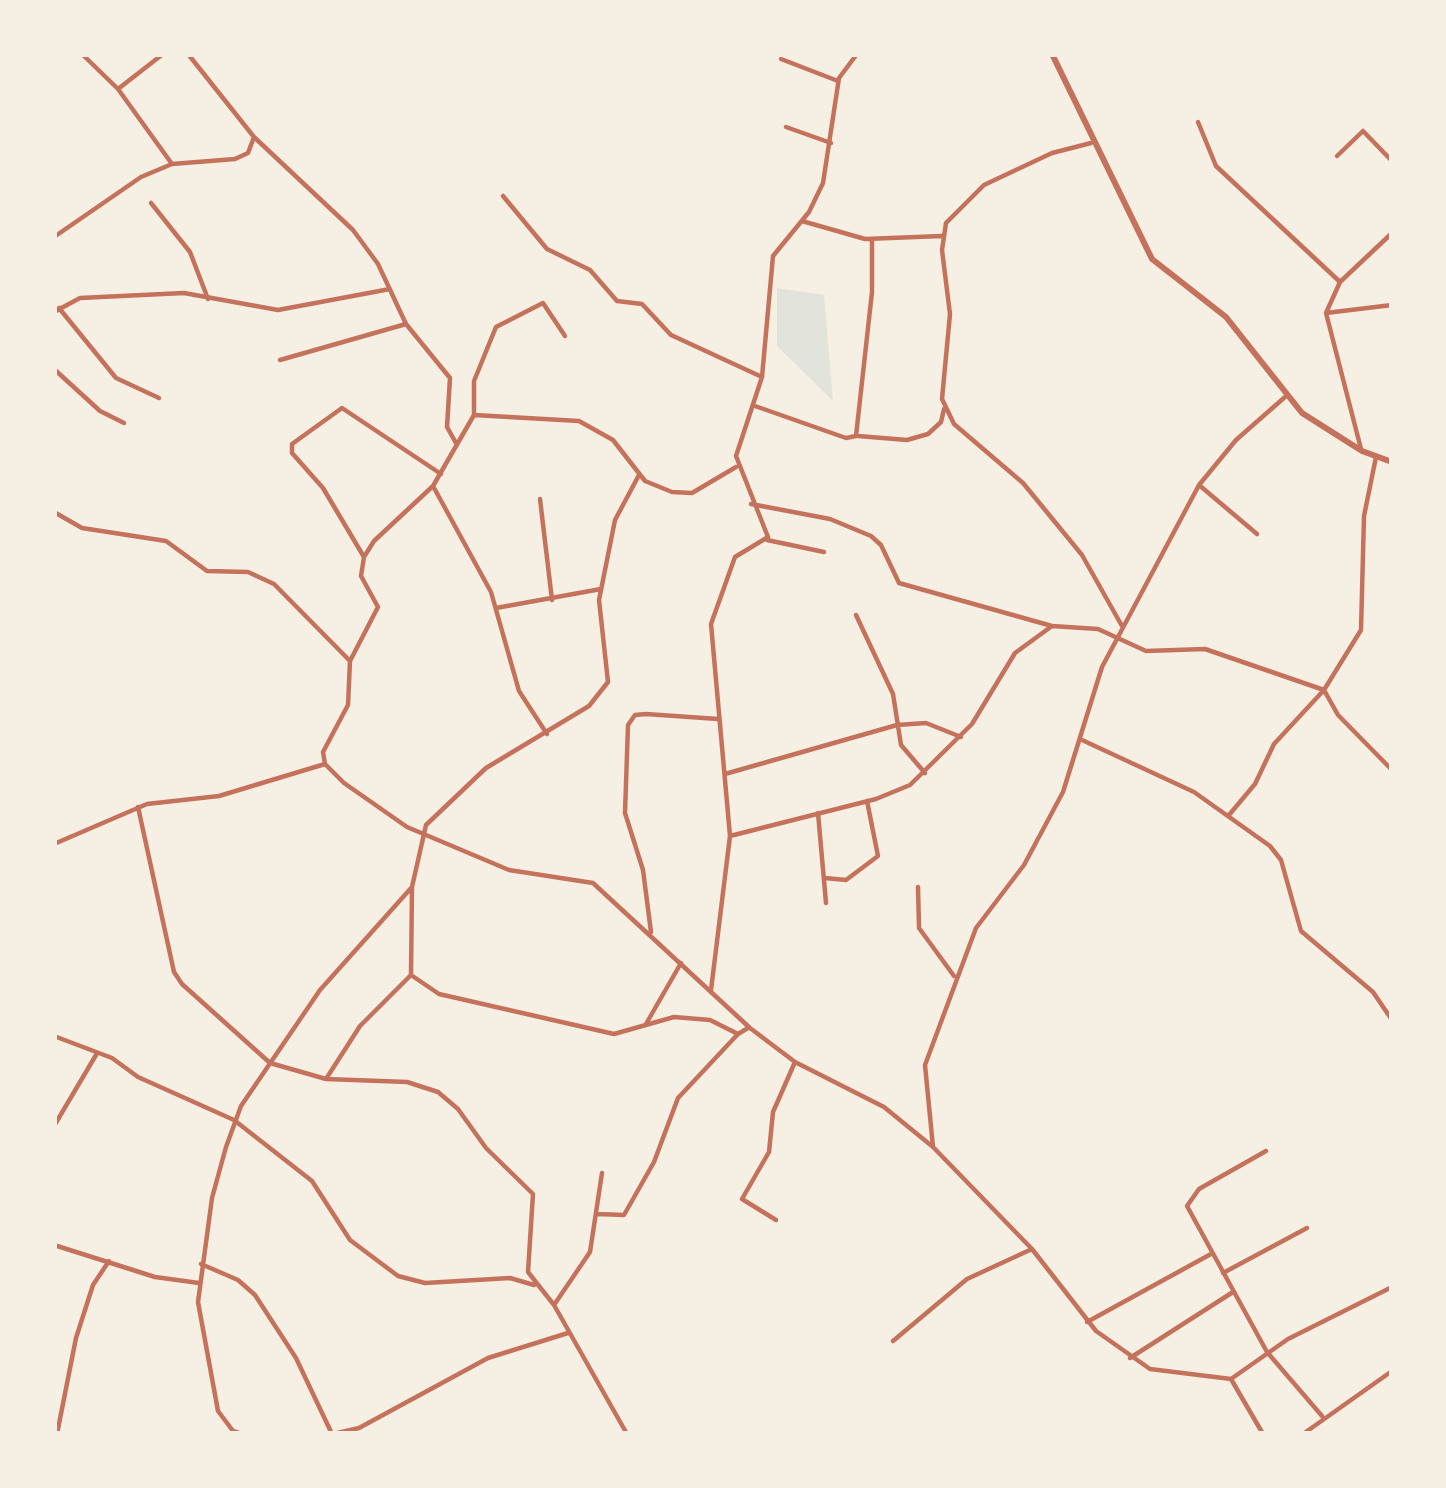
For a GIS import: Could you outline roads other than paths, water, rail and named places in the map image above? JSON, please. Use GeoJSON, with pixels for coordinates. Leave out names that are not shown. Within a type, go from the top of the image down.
{"type":"FeatureCollection","features":[{"type":"Feature","properties":{"kind":"street"},"geometry":{"type":"LineString","coordinates":[[82,54],[118,88],[172,164]]}},
{"type":"Feature","properties":{"kind":"street"},"geometry":{"type":"LineString","coordinates":[[118,88],[163,54]]}},
{"type":"Feature","properties":{"kind":"street"},"geometry":{"type":"LineString","coordinates":[[188,54],[254,137],[352,230],[406,324],[451,377],[447,428],[456,443]]}},
{"type":"Feature","properties":{"kind":"street"},"geometry":{"type":"LineString","coordinates":[[767,540],[736,467],[762,377],[773,256],[802,221],[823,183],[838,81],[857,54]]}},
{"type":"Feature","properties":{"kind":"street"},"geometry":{"type":"LineString","coordinates":[[1052,54],[1091,143],[1152,259],[1226,316],[1285,397],[1362,451],[1392,462]]}},
{"type":"Feature","properties":{"kind":"street"},"geometry":{"type":"LineString","coordinates":[[781,59],[838,81]]}},
{"type":"Feature","properties":{"kind":"street"},"geometry":{"type":"LineString","coordinates":[[1198,122],[1216,166],[1340,282]]}},
{"type":"Feature","properties":{"kind":"street"},"geometry":{"type":"LineString","coordinates":[[786,127],[830,142]]}},
{"type":"Feature","properties":{"kind":"street"},"geometry":{"type":"LineString","coordinates":[[1336,156],[1364,130],[1392,161]]}},
{"type":"Feature","properties":{"kind":"street"},"geometry":{"type":"LineString","coordinates":[[54,237],[141,177],[172,164],[235,159],[248,153],[254,137]]}},
{"type":"Feature","properties":{"kind":"street"},"geometry":{"type":"LineString","coordinates":[[755,406],[845,438],[907,440],[928,434],[941,422],[944,410],[950,304],[942,236],[958,207],[985,185],[1052,153],[1091,143]]}},
{"type":"Feature","properties":{"kind":"street"},"geometry":{"type":"LineString","coordinates":[[503,196],[536,239],[590,270],[617,301],[643,304],[671,335],[762,377]]}},
{"type":"Feature","properties":{"kind":"street"},"geometry":{"type":"LineString","coordinates":[[152,203],[190,252],[208,299]]}},
{"type":"Feature","properties":{"kind":"street"},"geometry":{"type":"LineString","coordinates":[[802,221],[872,239],[942,236]]}},
{"type":"Feature","properties":{"kind":"street"},"geometry":{"type":"LineString","coordinates":[[1362,451],[1326,313],[1340,282],[1392,233]]}},
{"type":"Feature","properties":{"kind":"street"},"geometry":{"type":"LineString","coordinates":[[856,436],[872,292],[872,239]]}},
{"type":"Feature","properties":{"kind":"street"},"geometry":{"type":"LineString","coordinates":[[158,398],[116,378],[56,310],[94,296],[130,300],[184,293],[278,310],[390,289]]}},
{"type":"Feature","properties":{"kind":"street"},"geometry":{"type":"LineString","coordinates":[[325,764],[327,736],[350,698],[350,661],[378,612],[361,575],[364,557],[441,474],[474,415],[474,381],[496,327],[543,303],[565,336]]}},
{"type":"Feature","properties":{"kind":"street"},"geometry":{"type":"LineString","coordinates":[[1326,313],[1392,305]]}},
{"type":"Feature","properties":{"kind":"street"},"geometry":{"type":"LineString","coordinates":[[280,360],[406,324]]}},
{"type":"Feature","properties":{"kind":"street"},"geometry":{"type":"LineString","coordinates":[[54,369],[100,411],[124,422]]}},
{"type":"Feature","properties":{"kind":"street"},"geometry":{"type":"LineString","coordinates":[[932,1147],[924,1072],[954,976],[983,915],[1024,865],[1050,817],[1117,636],[1198,485],[1235,440],[1285,397]]}},
{"type":"Feature","properties":{"kind":"street"},"geometry":{"type":"LineString","coordinates":[[364,557],[323,488],[292,453],[292,444],[342,408],[441,474]]}},
{"type":"Feature","properties":{"kind":"street"},"geometry":{"type":"LineString","coordinates":[[944,410],[1037,500],[1082,555],[1122,626]]}},
{"type":"Feature","properties":{"kind":"street"},"geometry":{"type":"LineString","coordinates":[[474,415],[579,421],[613,440],[639,476],[682,494],[736,467]]}},
{"type":"Feature","properties":{"kind":"street"},"geometry":{"type":"LineString","coordinates":[[1229,815],[1255,784],[1274,744],[1324,691],[1364,620],[1364,515],[1376,458]]}},
{"type":"Feature","properties":{"kind":"street"},"geometry":{"type":"LineString","coordinates":[[326,1079],[360,1026],[411,975],[412,887],[421,833],[486,767],[590,706],[608,682],[609,652],[598,614],[601,589],[615,520],[639,476]]}},
{"type":"Feature","properties":{"kind":"street"},"geometry":{"type":"LineString","coordinates":[[1198,485],[1257,534]]}},
{"type":"Feature","properties":{"kind":"street"},"geometry":{"type":"LineString","coordinates":[[433,486],[471,548],[496,608],[519,691],[547,734]]}},
{"type":"Feature","properties":{"kind":"street"},"geometry":{"type":"LineString","coordinates":[[540,500],[552,600]]}},
{"type":"Feature","properties":{"kind":"street"},"geometry":{"type":"LineString","coordinates":[[752,504],[819,515],[871,536],[881,544],[899,583],[1052,626],[1075,625],[1117,636],[1146,651],[1205,649],[1324,691],[1338,715],[1392,770]]}},
{"type":"Feature","properties":{"kind":"street"},"geometry":{"type":"LineString","coordinates":[[54,512],[82,528],[166,541],[207,571],[266,578],[350,661]]}},
{"type":"Feature","properties":{"kind":"street"},"geometry":{"type":"LineString","coordinates":[[711,990],[730,836],[713,611],[735,556],[767,540],[824,552]]}},
{"type":"Feature","properties":{"kind":"street"},"geometry":{"type":"LineString","coordinates":[[496,608],[601,589]]}},
{"type":"Feature","properties":{"kind":"street"},"geometry":{"type":"LineString","coordinates":[[856,615],[893,694],[905,753],[925,773]]}},
{"type":"Feature","properties":{"kind":"street"},"geometry":{"type":"LineString","coordinates":[[730,836],[898,793],[961,737],[1015,653],[1052,626]]}},
{"type":"Feature","properties":{"kind":"street"},"geometry":{"type":"LineString","coordinates":[[651,936],[643,870],[625,813],[628,725],[635,715],[646,714],[718,719]]}},
{"type":"Feature","properties":{"kind":"street"},"geometry":{"type":"LineString","coordinates":[[724,773],[897,725],[926,723],[961,737]]}},
{"type":"Feature","properties":{"kind":"street"},"geometry":{"type":"LineString","coordinates":[[1082,740],[1194,792],[1277,854],[1301,931],[1372,992],[1392,1020]]}},
{"type":"Feature","properties":{"kind":"street"},"geometry":{"type":"LineString","coordinates":[[54,844],[138,807],[220,796],[325,764]]}},
{"type":"Feature","properties":{"kind":"street"},"geometry":{"type":"LineString","coordinates":[[325,764],[358,794],[421,833],[525,876],[586,880],[750,1028],[795,1062],[884,1107],[932,1147],[1033,1249],[1087,1322],[1130,1358],[1170,1376],[1231,1379],[1267,1352],[1392,1287]]}},
{"type":"Feature","properties":{"kind":"street"},"geometry":{"type":"LineString","coordinates":[[825,878],[846,880],[878,856],[867,801]]}},
{"type":"Feature","properties":{"kind":"street"},"geometry":{"type":"LineString","coordinates":[[138,807],[174,972],[270,1063],[326,1079],[407,1082],[438,1092],[458,1108],[486,1148],[533,1194],[526,1259],[534,1285],[554,1305],[627,1434]]}},
{"type":"Feature","properties":{"kind":"street"},"geometry":{"type":"LineString","coordinates":[[818,812],[826,903]]}},
{"type":"Feature","properties":{"kind":"street"},"geometry":{"type":"LineString","coordinates":[[242,1434],[232,1432],[212,1393],[199,1283],[212,1198],[234,1120],[330,976],[412,887]]}},
{"type":"Feature","properties":{"kind":"street"},"geometry":{"type":"LineString","coordinates":[[918,887],[919,928],[954,976]]}},
{"type":"Feature","properties":{"kind":"street"},"geometry":{"type":"LineString","coordinates":[[646,1024],[681,963]]}},
{"type":"Feature","properties":{"kind":"street"},"geometry":{"type":"LineString","coordinates":[[411,975],[439,994],[614,1034],[690,1016],[738,1034]]}},
{"type":"Feature","properties":{"kind":"street"},"geometry":{"type":"LineString","coordinates":[[597,1214],[624,1215],[654,1162],[678,1098],[738,1034],[750,1028]]}},
{"type":"Feature","properties":{"kind":"street"},"geometry":{"type":"LineString","coordinates":[[54,1036],[234,1120],[312,1181],[350,1240],[398,1276],[425,1283],[488,1276],[534,1285]]}},
{"type":"Feature","properties":{"kind":"street"},"geometry":{"type":"LineString","coordinates":[[54,1126],[98,1054]]}},
{"type":"Feature","properties":{"kind":"street"},"geometry":{"type":"LineString","coordinates":[[776,1220],[742,1199],[769,1152],[773,1112],[795,1062]]}},
{"type":"Feature","properties":{"kind":"street"},"geometry":{"type":"LineString","coordinates":[[1266,1151],[1189,1198],[1195,1230],[1267,1352],[1322,1416]]}},
{"type":"Feature","properties":{"kind":"street"},"geometry":{"type":"LineString","coordinates":[[554,1305],[590,1252],[602,1173]]}},
{"type":"Feature","properties":{"kind":"street"},"geometry":{"type":"LineString","coordinates":[[1223,1273],[1307,1228]]}},
{"type":"Feature","properties":{"kind":"street"},"geometry":{"type":"LineString","coordinates":[[54,1245],[154,1277],[199,1283]]}},
{"type":"Feature","properties":{"kind":"street"},"geometry":{"type":"LineString","coordinates":[[893,1341],[967,1279],[1033,1249]]}},
{"type":"Feature","properties":{"kind":"street"},"geometry":{"type":"LineString","coordinates":[[1087,1322],[1211,1254]]}},
{"type":"Feature","properties":{"kind":"street"},"geometry":{"type":"LineString","coordinates":[[57,1434],[76,1337],[93,1285],[109,1261]]}},
{"type":"Feature","properties":{"kind":"street"},"geometry":{"type":"LineString","coordinates":[[202,1264],[238,1280],[255,1294],[296,1358],[332,1434],[390,1413],[488,1358],[568,1333]]}},
{"type":"Feature","properties":{"kind":"street"},"geometry":{"type":"LineString","coordinates":[[1130,1358],[1233,1292]]}},
{"type":"Feature","properties":{"kind":"street"},"geometry":{"type":"LineString","coordinates":[[1303,1434],[1322,1416],[1392,1371]]}},
{"type":"Feature","properties":{"kind":"street"},"geometry":{"type":"LineString","coordinates":[[1231,1379],[1263,1434]]}}]}
